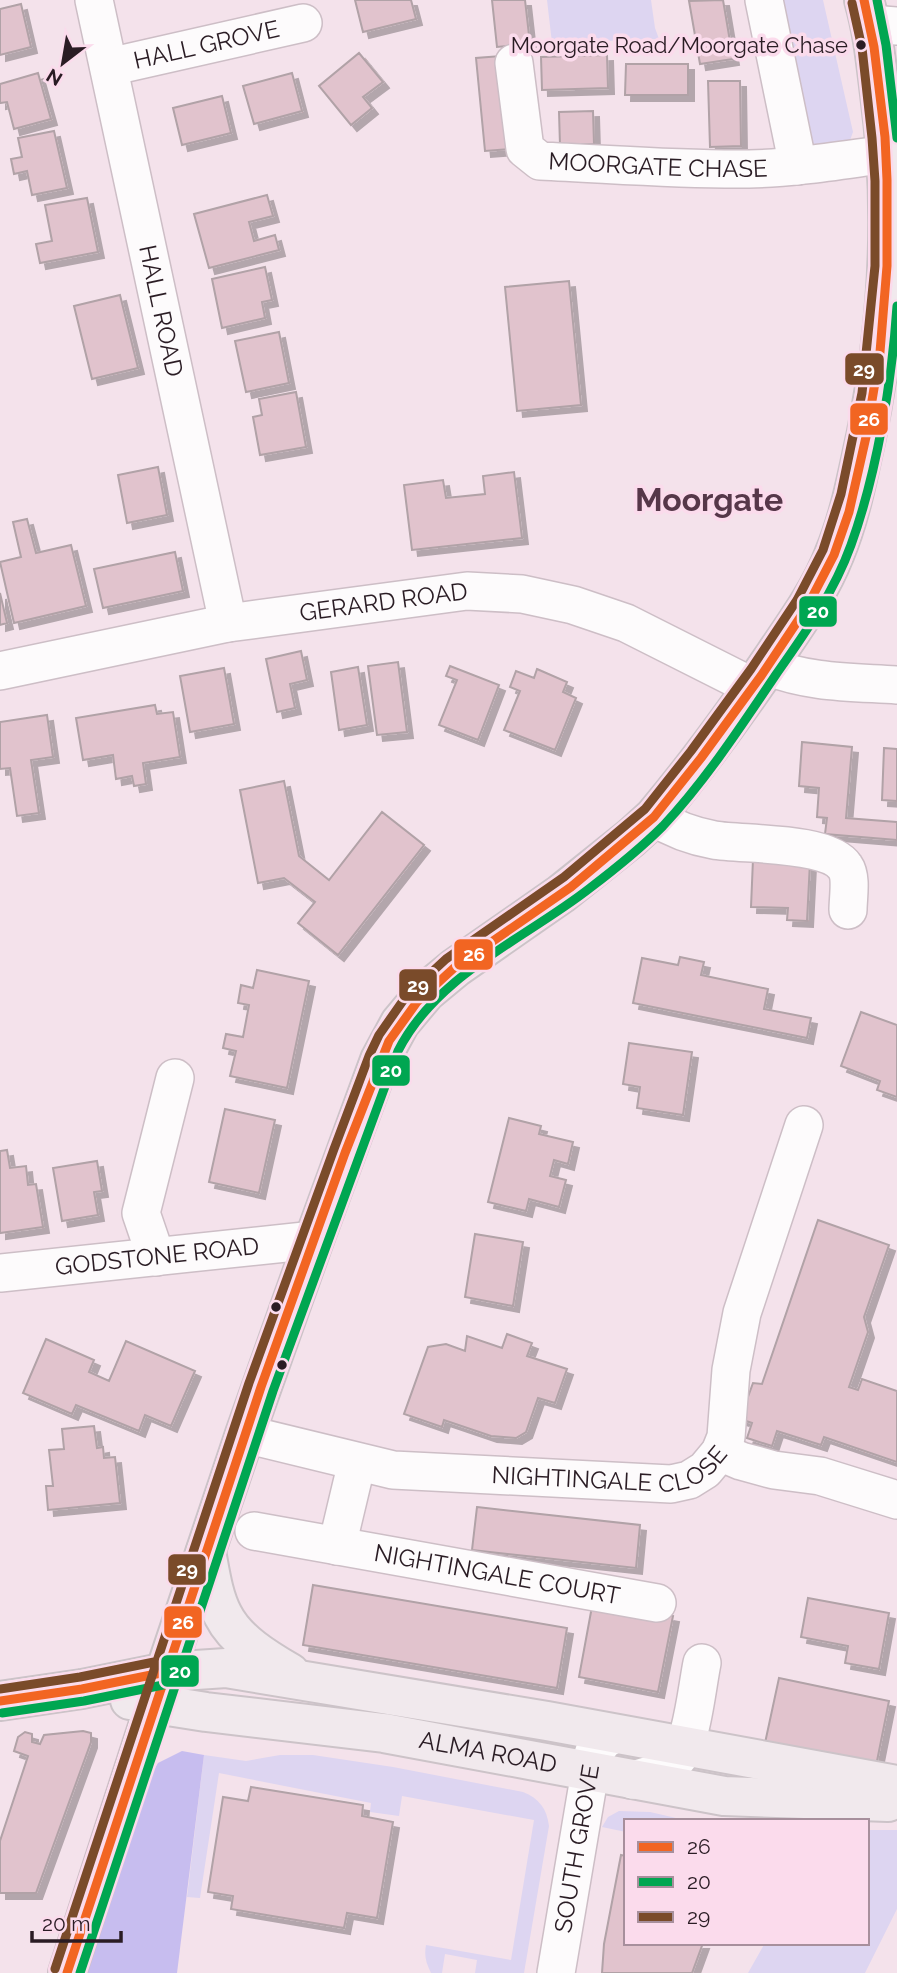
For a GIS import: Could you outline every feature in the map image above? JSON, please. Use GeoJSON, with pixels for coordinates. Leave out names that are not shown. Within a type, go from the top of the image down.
{"type":"FeatureCollection","features":[{"type":"Feature","properties":{"kind":"main road"},"geometry":{"type":"LineString","coordinates":[[0,1700],[82,1689],[160,1688],[245,1434],[314,1240],[380,1060],[400,1023],[426,992],[455,968],[561,894],[654,817],[760,677],[806,609],[834,557],[852,505],[887,381],[885,313],[889,220],[888,154],[877,17]]}},
{"type":"Feature","properties":{"kind":"main road"},"geometry":{"type":"LineString","coordinates":[[206,1551],[214,1590],[224,1617],[247,1644],[301,1680]]}},
{"type":"Feature","properties":{"kind":"main road","name":"ALMA ROAD"},"geometry":{"type":"LineString","coordinates":[[160,1688],[226,1668],[686,1746],[897,1785]]}},
{"type":"Feature","properties":{"kind":"main road","name":"ALMA ROAD"},"geometry":{"type":"LineString","coordinates":[[160,1688],[590,1773],[724,1796],[897,1802]]}},
{"type":"Feature","properties":{"kind":"main road"},"geometry":{"type":"LineString","coordinates":[[451,1706],[571,1742],[580,1749],[590,1773]]}},
{"type":"Feature","properties":{"kind":"main road"},"geometry":{"type":"LineString","coordinates":[[686,1746],[692,1759],[701,1768],[737,1788],[772,1798]]}},
{"type":"Feature","properties":{"kind":"street","name":"HALL ROAD"},"geometry":{"type":"LineString","coordinates":[[94,0],[228,623]]}},
{"type":"Feature","properties":{"kind":"street","name":"MOORGATE CHASE"},"geometry":{"type":"LineString","coordinates":[[764,0],[798,166]]}},
{"type":"Feature","properties":{"kind":"street","name":"HALL GROVE"},"geometry":{"type":"LineString","coordinates":[[109,67],[303,23]]}},
{"type":"Feature","properties":{"kind":"street","name":"MOORGATE CHASE"},"geometry":{"type":"LineString","coordinates":[[514,63],[525,149],[540,161],[750,169],[798,166],[888,154]]}},
{"type":"Feature","properties":{"kind":"street","name":"GERARD ROAD"},"geometry":{"type":"LineString","coordinates":[[0,671],[228,623],[467,591],[522,594],[573,605],[626,623],[732,675],[787,675],[897,685]]}},
{"type":"Feature","properties":{"kind":"street"},"geometry":{"type":"LineString","coordinates":[[654,817],[687,834],[716,840],[808,848],[836,859],[845,867],[848,876],[848,910]]}},
{"type":"Feature","properties":{"kind":"street"},"geometry":{"type":"LineString","coordinates":[[156,1257],[141,1213],[175,1078]]}},
{"type":"Feature","properties":{"kind":"street","name":"NIGHTINGALE CLOSE"},"geometry":{"type":"LineString","coordinates":[[245,1434],[393,1470],[671,1485],[690,1479],[705,1470],[720,1452],[726,1437],[731,1370],[742,1314],[804,1125]]}},
{"type":"Feature","properties":{"kind":"street","name":"GODSTONE ROAD"},"geometry":{"type":"LineString","coordinates":[[0,1273],[314,1240]]}},
{"type":"Feature","properties":{"kind":"street"},"geometry":{"type":"LineString","coordinates":[[720,1452],[774,1470],[820,1476],[897,1500]]}},
{"type":"Feature","properties":{"kind":"street"},"geometry":{"type":"LineString","coordinates":[[337,1546],[357,1462]]}},
{"type":"Feature","properties":{"kind":"street","name":"NIGHTINGALE COURT"},"geometry":{"type":"LineString","coordinates":[[254,1531],[657,1604]]}},
{"type":"Feature","properties":{"kind":"street"},"geometry":{"type":"LineString","coordinates":[[632,1780],[655,1774],[676,1760],[686,1746],[702,1663]]}},
{"type":"Feature","properties":{"kind":"street"},"geometry":{"type":"LineString","coordinates":[[67,1973],[160,1688]]}},
{"type":"Feature","properties":{"kind":"street","name":"SOUTH GROVE"},"geometry":{"type":"LineString","coordinates":[[556,1973],[593,1755],[604,1740],[615,1734]]}},
{"type":"Feature","properties":{"kind":"shaded area"},"geometry":{"type":"Polygon","coordinates":[[[547,0],[651,0],[659,39],[552,43],[547,0]]]}},
{"type":"Feature","properties":{"kind":"shaded area"},"geometry":{"type":"Polygon","coordinates":[[[775,0],[823,0],[853,132],[849,143],[829,151],[806,145],[775,0]]]}},
{"type":"Feature","properties":{"kind":"shaded area"},"geometry":{"type":"Polygon","coordinates":[[[182,1751],[204,1755],[177,1973],[84,1973],[143,1788],[158,1763],[182,1751]]]}},
{"type":"Feature","properties":{"kind":"shaded area"},"geometry":{"type":"Polygon","coordinates":[[[204,1755],[246,1761],[280,1755],[313,1755],[393,1767],[523,1792],[534,1797],[544,1809],[549,1826],[524,1973],[475,1973],[477,1960],[445,1954],[442,1973],[431,1973],[425,1949],[426,1945],[511,1960],[534,1820],[402,1796],[399,1816],[370,1812],[371,1803],[219,1773],[200,1898],[187,1897],[204,1755]]]}},
{"type":"Feature","properties":{"kind":"shaded area"},"geometry":{"type":"Polygon","coordinates":[[[619,1811],[650,1812],[680,1819],[624,1819],[624,1832],[602,1827],[608,1817],[619,1811]]]}},
{"type":"Feature","properties":{"kind":"shaded area"},"geometry":{"type":"Polygon","coordinates":[[[869,1830],[897,1830],[897,1909],[865,1973],[748,1973],[764,1945],[869,1945],[869,1830]]]}},
{"type":"Feature","properties":{"kind":"building"},"geometry":{"type":"Polygon","coordinates":[[[355,0],[411,0],[416,19],[363,32],[355,0]]]}},
{"type":"Feature","properties":{"kind":"building"},"geometry":{"type":"Polygon","coordinates":[[[492,0],[525,0],[530,44],[497,47],[492,0]]]}},
{"type":"Feature","properties":{"kind":"building"},"geometry":{"type":"Polygon","coordinates":[[[723,0],[733,59],[700,64],[689,1],[723,0]]]}},
{"type":"Feature","properties":{"kind":"building"},"geometry":{"type":"Polygon","coordinates":[[[21,4],[31,47],[0,55],[0,9],[21,4]]]}},
{"type":"Feature","properties":{"kind":"building"},"geometry":{"type":"Polygon","coordinates":[[[359,53],[383,82],[363,97],[372,108],[351,125],[319,86],[359,53]]]}},
{"type":"Feature","properties":{"kind":"building"},"geometry":{"type":"Polygon","coordinates":[[[607,55],[608,88],[542,90],[541,57],[607,55]]]}},
{"type":"Feature","properties":{"kind":"building"},"geometry":{"type":"Polygon","coordinates":[[[501,56],[510,149],[485,151],[476,58],[501,56]]]}},
{"type":"Feature","properties":{"kind":"building"},"geometry":{"type":"Polygon","coordinates":[[[626,64],[688,64],[688,95],[625,95],[626,64]]]}},
{"type":"Feature","properties":{"kind":"building"},"geometry":{"type":"Polygon","coordinates":[[[38,73],[51,119],[14,129],[7,102],[0,103],[0,84],[38,73]]]}},
{"type":"Feature","properties":{"kind":"building"},"geometry":{"type":"Polygon","coordinates":[[[292,73],[302,111],[254,124],[243,86],[292,73]]]}},
{"type":"Feature","properties":{"kind":"building"},"geometry":{"type":"Polygon","coordinates":[[[708,81],[740,81],[741,146],[710,147],[708,81]]]}},
{"type":"Feature","properties":{"kind":"building"},"geometry":{"type":"Polygon","coordinates":[[[222,96],[231,133],[182,145],[173,108],[222,96]]]}},
{"type":"Feature","properties":{"kind":"building"},"geometry":{"type":"Polygon","coordinates":[[[593,111],[594,144],[560,145],[559,112],[593,111]]]}},
{"type":"Feature","properties":{"kind":"building"},"geometry":{"type":"Polygon","coordinates":[[[54,131],[67,188],[32,195],[27,171],[14,174],[11,159],[22,157],[18,138],[54,131]]]}},
{"type":"Feature","properties":{"kind":"building"},"geometry":{"type":"Polygon","coordinates":[[[267,195],[273,216],[249,222],[254,241],[275,235],[279,250],[209,268],[194,214],[267,195]]]}},
{"type":"Feature","properties":{"kind":"building"},"geometry":{"type":"Polygon","coordinates":[[[87,198],[98,252],[40,263],[36,244],[52,241],[45,205],[87,198]]]}},
{"type":"Feature","properties":{"kind":"building"},"geometry":{"type":"Polygon","coordinates":[[[265,267],[272,300],[262,302],[265,318],[222,328],[212,279],[265,267]]]}},
{"type":"Feature","properties":{"kind":"building"},"geometry":{"type":"Polygon","coordinates":[[[569,281],[581,405],[517,411],[505,287],[569,281]]]}},
{"type":"Feature","properties":{"kind":"building"},"geometry":{"type":"Polygon","coordinates":[[[120,295],[138,368],[92,379],[74,306],[120,295]]]}},
{"type":"Feature","properties":{"kind":"building"},"geometry":{"type":"Polygon","coordinates":[[[279,332],[289,383],[246,392],[235,341],[279,332]]]}},
{"type":"Feature","properties":{"kind":"building"},"geometry":{"type":"Polygon","coordinates":[[[296,392],[306,447],[260,455],[253,417],[262,415],[259,399],[296,392]]]}},
{"type":"Feature","properties":{"kind":"building"},"geometry":{"type":"Polygon","coordinates":[[[158,467],[167,515],[127,523],[118,475],[158,467]]]}},
{"type":"Feature","properties":{"kind":"building"},"geometry":{"type":"Polygon","coordinates":[[[514,472],[522,538],[412,550],[404,485],[443,480],[446,498],[485,494],[483,476],[514,472]]]}},
{"type":"Feature","properties":{"kind":"building"},"geometry":{"type":"Polygon","coordinates":[[[27,519],[36,553],[71,545],[86,606],[14,623],[0,562],[21,557],[13,522],[27,519]]]}},
{"type":"Feature","properties":{"kind":"building"},"geometry":{"type":"Polygon","coordinates":[[[175,552],[183,591],[103,608],[94,569],[175,552]]]}},
{"type":"Feature","properties":{"kind":"building"},"geometry":{"type":"Polygon","coordinates":[[[0,593],[7,623],[0,625],[0,593]]]}},
{"type":"Feature","properties":{"kind":"building"},"geometry":{"type":"Polygon","coordinates":[[[301,651],[307,680],[290,684],[295,708],[277,712],[266,659],[301,651]]]}},
{"type":"Feature","properties":{"kind":"building"},"geometry":{"type":"Polygon","coordinates":[[[398,662],[407,732],[377,735],[368,666],[398,662]]]}},
{"type":"Feature","properties":{"kind":"building"},"geometry":{"type":"Polygon","coordinates":[[[450,666],[499,685],[478,740],[439,725],[457,680],[446,676],[450,666]]]}},
{"type":"Feature","properties":{"kind":"building"},"geometry":{"type":"Polygon","coordinates":[[[358,667],[367,725],[339,730],[331,672],[358,667]]]}},
{"type":"Feature","properties":{"kind":"building"},"geometry":{"type":"Polygon","coordinates":[[[224,668],[234,724],[190,732],[180,676],[224,668]]]}},
{"type":"Feature","properties":{"kind":"building"},"geometry":{"type":"Polygon","coordinates":[[[537,669],[567,682],[563,692],[576,698],[555,750],[504,730],[520,691],[510,687],[516,671],[534,678],[537,669]]]}},
{"type":"Feature","properties":{"kind":"building"},"geometry":{"type":"Polygon","coordinates":[[[155,705],[157,714],[173,712],[180,757],[143,763],[146,784],[134,786],[132,776],[116,779],[113,755],[83,760],[76,718],[155,705]]]}},
{"type":"Feature","properties":{"kind":"building"},"geometry":{"type":"Polygon","coordinates":[[[47,715],[53,757],[31,760],[39,813],[17,816],[10,768],[0,769],[0,722],[47,715]]]}},
{"type":"Feature","properties":{"kind":"building"},"geometry":{"type":"Polygon","coordinates":[[[802,742],[852,747],[846,818],[897,822],[897,840],[825,834],[827,818],[817,817],[819,788],[799,786],[802,742]]]}},
{"type":"Feature","properties":{"kind":"building"},"geometry":{"type":"Polygon","coordinates":[[[884,748],[897,749],[897,801],[882,800],[884,748]]]}},
{"type":"Feature","properties":{"kind":"building"},"geometry":{"type":"Polygon","coordinates":[[[284,781],[299,856],[329,880],[382,812],[424,845],[338,955],[298,923],[315,902],[284,878],[258,883],[240,790],[284,781]]]}},
{"type":"Feature","properties":{"kind":"building"},"geometry":{"type":"Polygon","coordinates":[[[753,859],[810,862],[807,921],[787,920],[788,908],[751,907],[753,859]]]}},
{"type":"Feature","properties":{"kind":"building"},"geometry":{"type":"Polygon","coordinates":[[[680,957],[704,962],[701,975],[768,989],[764,1009],[811,1018],[807,1038],[633,1003],[642,958],[678,965],[680,957]]]}},
{"type":"Feature","properties":{"kind":"building"},"geometry":{"type":"Polygon","coordinates":[[[257,970],[309,981],[287,1088],[230,1076],[236,1051],[223,1048],[226,1034],[243,1037],[249,1005],[238,1003],[241,985],[253,988],[257,970]]]}},
{"type":"Feature","properties":{"kind":"building"},"geometry":{"type":"Polygon","coordinates":[[[861,1012],[897,1025],[897,1097],[877,1090],[880,1081],[841,1066],[861,1012]]]}},
{"type":"Feature","properties":{"kind":"building"},"geometry":{"type":"Polygon","coordinates":[[[629,1043],[692,1052],[683,1115],[637,1108],[640,1087],[623,1084],[629,1043]]]}},
{"type":"Feature","properties":{"kind":"building"},"geometry":{"type":"Polygon","coordinates":[[[225,1109],[275,1120],[259,1193],[209,1182],[225,1109]]]}},
{"type":"Feature","properties":{"kind":"building"},"geometry":{"type":"Polygon","coordinates":[[[509,1118],[541,1126],[539,1134],[573,1142],[568,1164],[554,1160],[550,1176],[566,1180],[559,1207],[529,1199],[526,1211],[488,1202],[509,1118]]]}},
{"type":"Feature","properties":{"kind":"building"},"geometry":{"type":"Polygon","coordinates":[[[7,1150],[10,1168],[26,1166],[28,1185],[36,1184],[43,1227],[0,1233],[0,1151],[7,1150]]]}},
{"type":"Feature","properties":{"kind":"building"},"geometry":{"type":"Polygon","coordinates":[[[97,1161],[102,1191],[94,1192],[98,1215],[62,1221],[53,1168],[97,1161]]]}},
{"type":"Feature","properties":{"kind":"building"},"geometry":{"type":"Polygon","coordinates":[[[818,1220],[889,1245],[864,1317],[868,1332],[849,1387],[858,1390],[862,1379],[897,1391],[897,1462],[824,1437],[821,1445],[777,1431],[772,1446],[747,1438],[752,1423],[740,1419],[753,1383],[762,1384],[818,1220]]]}},
{"type":"Feature","properties":{"kind":"building"},"geometry":{"type":"Polygon","coordinates":[[[475,1234],[523,1242],[513,1306],[465,1297],[475,1234]]]}},
{"type":"Feature","properties":{"kind":"building"},"geometry":{"type":"Polygon","coordinates":[[[507,1334],[532,1343],[527,1356],[567,1369],[555,1403],[538,1398],[526,1432],[516,1438],[491,1436],[444,1420],[442,1427],[404,1414],[428,1347],[446,1344],[465,1351],[467,1336],[502,1348],[507,1334]]]}},
{"type":"Feature","properties":{"kind":"building"},"geometry":{"type":"Polygon","coordinates":[[[46,1339],[94,1360],[89,1372],[109,1381],[126,1341],[195,1371],[171,1426],[145,1415],[139,1431],[76,1405],[72,1414],[23,1393],[46,1339]]]}},
{"type":"Feature","properties":{"kind":"building"},"geometry":{"type":"Polygon","coordinates":[[[94,1426],[97,1448],[103,1447],[104,1458],[115,1457],[120,1503],[48,1510],[46,1486],[53,1486],[49,1450],[64,1449],[62,1429],[94,1426]]]}},
{"type":"Feature","properties":{"kind":"building"},"geometry":{"type":"Polygon","coordinates":[[[477,1507],[640,1525],[636,1568],[472,1550],[477,1507]]]}},
{"type":"Feature","properties":{"kind":"building"},"geometry":{"type":"Polygon","coordinates":[[[313,1585],[567,1628],[557,1688],[303,1645],[313,1585]]]}},
{"type":"Feature","properties":{"kind":"building"},"geometry":{"type":"Polygon","coordinates":[[[808,1598],[889,1613],[879,1669],[845,1663],[848,1646],[801,1637],[808,1598]]]}},
{"type":"Feature","properties":{"kind":"building"},"geometry":{"type":"Polygon","coordinates":[[[593,1601],[673,1616],[658,1692],[579,1677],[593,1601]]]}},
{"type":"Feature","properties":{"kind":"building"},"geometry":{"type":"Polygon","coordinates":[[[779,1678],[889,1701],[876,1766],[765,1743],[779,1678]]]}},
{"type":"Feature","properties":{"kind":"building"},"geometry":{"type":"Polygon","coordinates":[[[83,1731],[91,1733],[91,1742],[36,1893],[0,1893],[0,1841],[28,1756],[14,1751],[18,1737],[25,1732],[32,1734],[32,1742],[40,1744],[44,1735],[83,1731]]]}},
{"type":"Feature","properties":{"kind":"building"},"geometry":{"type":"Polygon","coordinates":[[[251,1787],[363,1805],[362,1816],[393,1822],[377,1918],[347,1913],[344,1928],[231,1909],[233,1896],[208,1892],[223,1797],[248,1801],[251,1787]]]}},
{"type":"Feature","properties":{"kind":"building"},"geometry":{"type":"Polygon","coordinates":[[[621,1855],[624,1856],[624,1945],[702,1945],[692,1973],[602,1973],[604,1944],[621,1855]]]}},
{"type":"Feature","properties":{"kind":"transit line","name":"26"},"geometry":{"type":"LineString","coordinates":[[67,1973],[261,1387],[345,1153],[389,1041],[417,1002],[454,968],[571,887],[654,817],[761,676],[807,607],[834,555],[849,512],[866,437],[880,352],[887,266],[885,137],[874,47],[864,0]]}},
{"type":"Feature","properties":{"kind":"transit line","name":"20"},"geometry":{"type":"LineString","coordinates":[[877,0],[886,45],[897,138]]}},
{"type":"Feature","properties":{"kind":"transit line","name":"29"},"geometry":{"type":"LineString","coordinates":[[55,1969],[249,1383],[334,1149],[379,1035],[407,995],[446,959],[564,877],[645,809],[751,669],[797,600],[823,550],[841,494],[862,393],[875,266],[872,138],[862,48],[852,3]]}},
{"type":"Feature","properties":{"kind":"transit line","name":"20"},"geometry":{"type":"LineString","coordinates":[[80,1973],[273,1391],[398,1051],[435,1000],[459,979],[590,888],[663,826],[723,752],[798,642],[836,579],[860,517],[882,427],[897,306]]}},
{"type":"Feature","properties":{"kind":"transit line","name":"29"},"geometry":{"type":"LineString","coordinates":[[0,1689],[80,1677],[164,1660]]}},
{"type":"Feature","properties":{"kind":"transit line","name":"26"},"geometry":{"type":"LineString","coordinates":[[0,1701],[82,1689],[166,1672]]}},
{"type":"Feature","properties":{"kind":"transit line","name":"20"},"geometry":{"type":"LineString","coordinates":[[2,1713],[84,1701],[168,1684]]}},
{"type":"Feature","properties":{"kind":"place","name":"Moorgate Road/Moorgate Chase"},"geometry":{"type":"Point","coordinates":[861,45]}},
{"type":"Feature","properties":{"kind":"district","name":"Moorgate"},"geometry":{"type":"Point","coordinates":[709,500]}}]}
